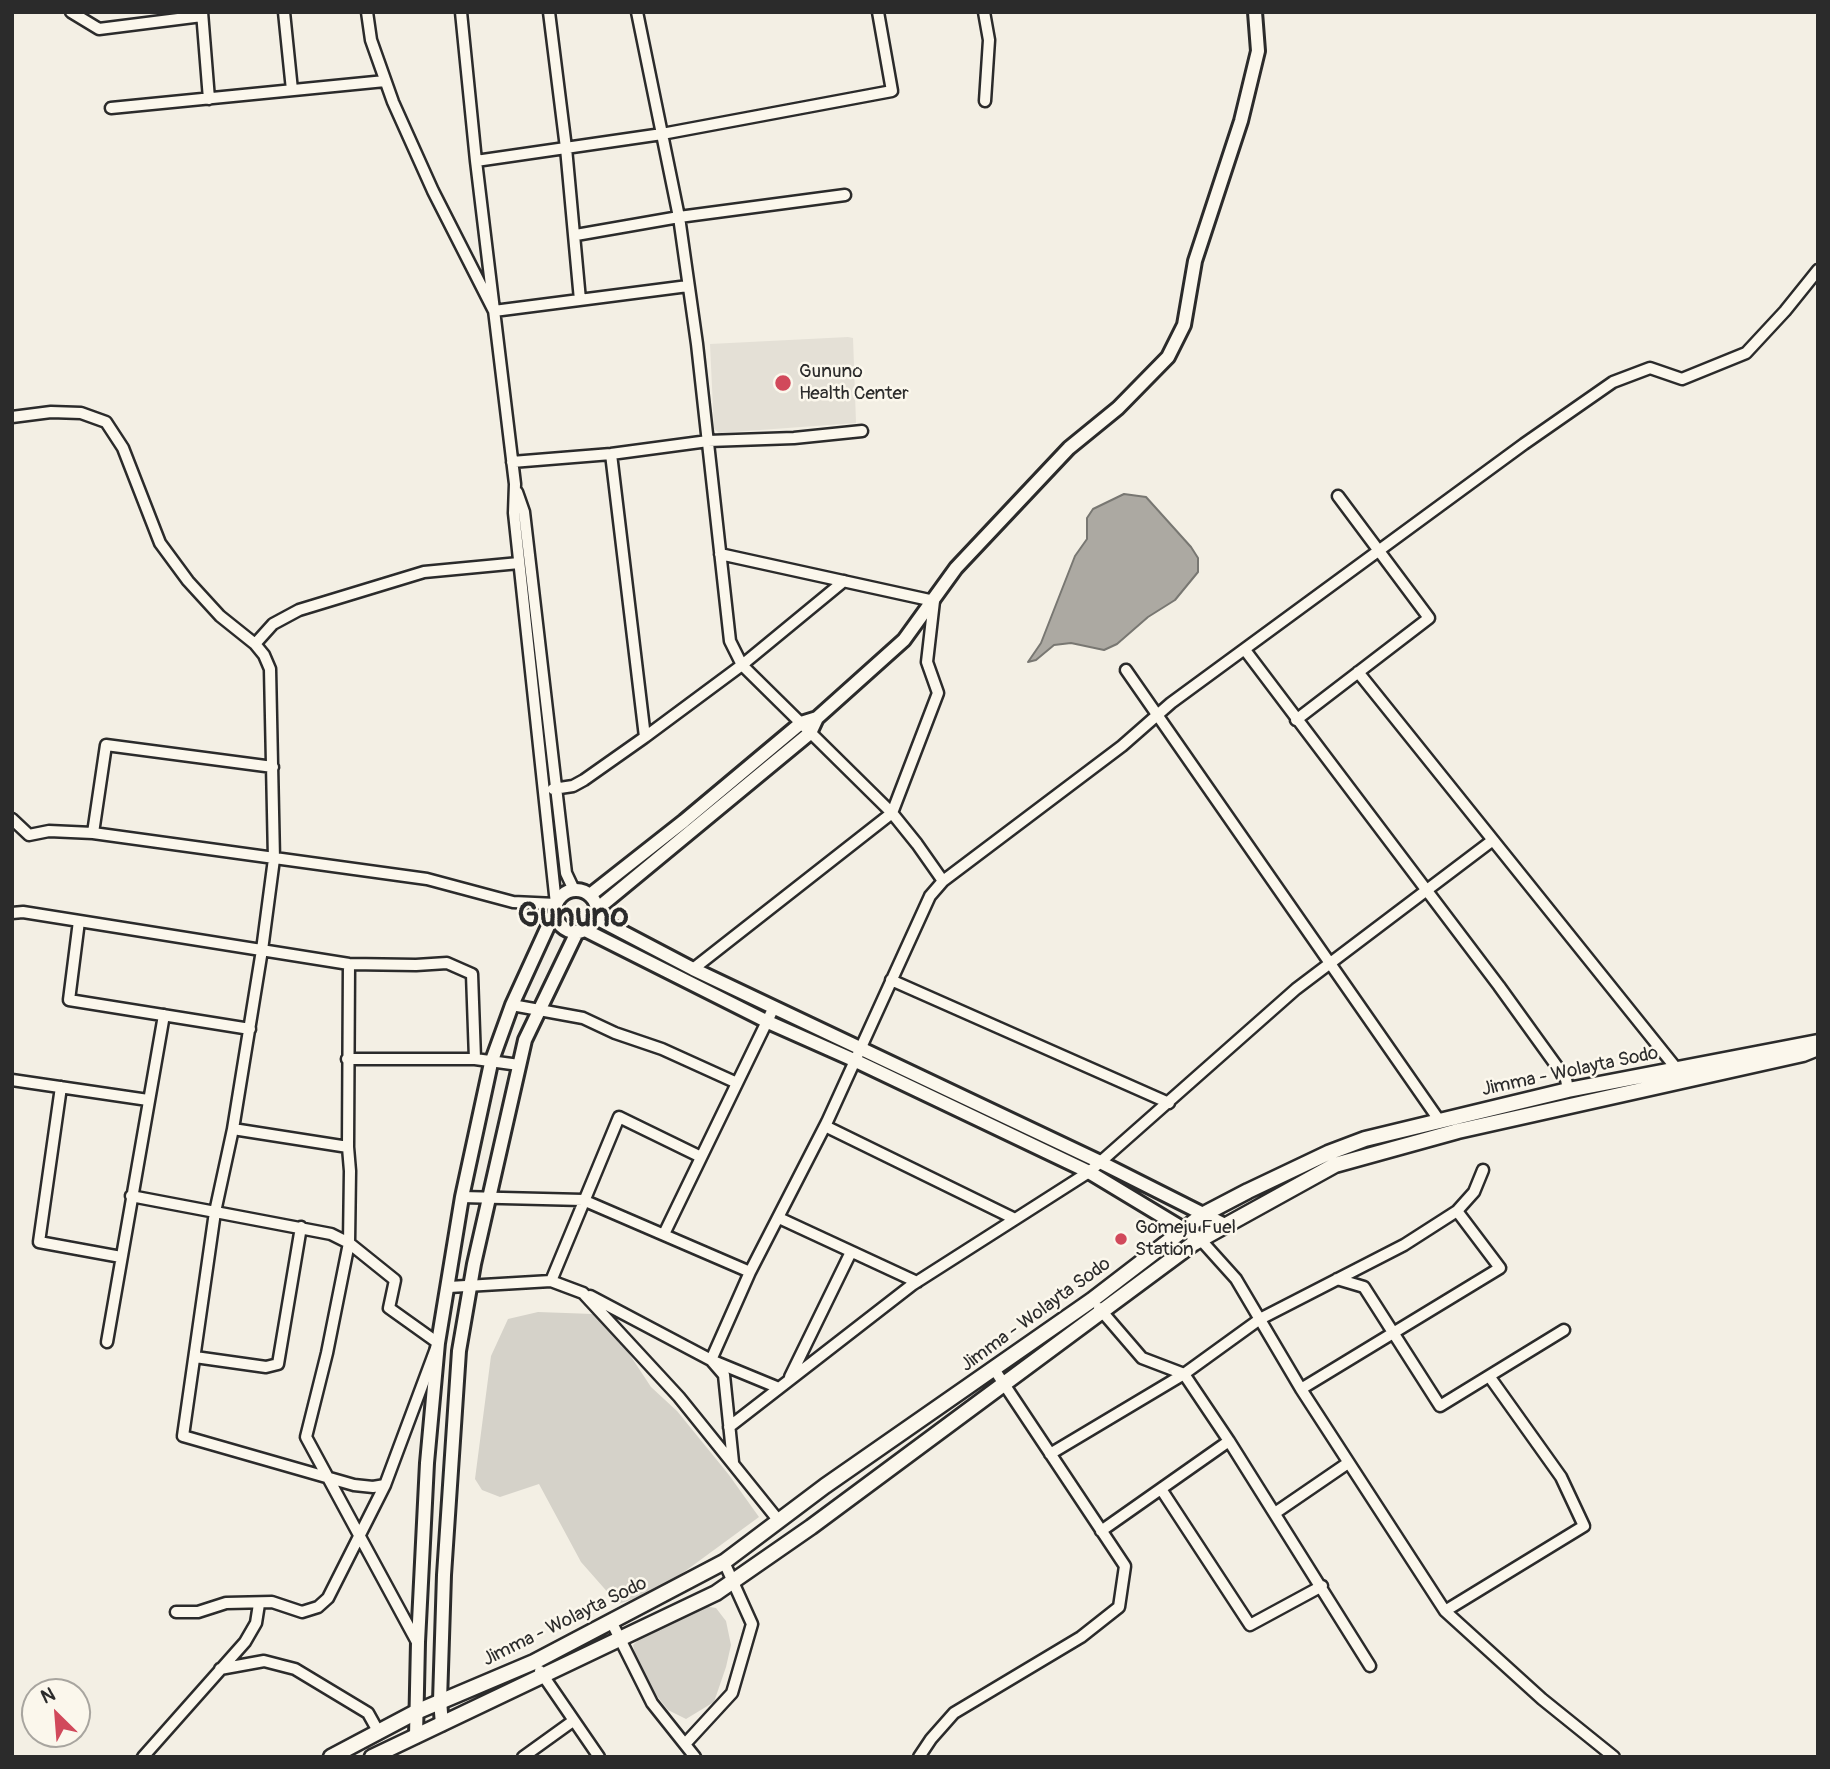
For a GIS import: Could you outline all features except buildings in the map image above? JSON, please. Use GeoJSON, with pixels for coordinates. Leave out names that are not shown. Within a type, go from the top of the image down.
{"type":"FeatureCollection","features":[{"type":"Feature","properties":{"kind":"highway","name":"Jimma - Wolayta Sodo"},"geometry":{"type":"LineString","coordinates":[[331,1757],[416,1712],[534,1662],[724,1562],[825,1486],[994,1369],[1200,1239],[1335,1165],[1458,1131],[1818,1042]]}},
{"type":"Feature","properties":{"kind":"highway","name":"Jimma - Wolayta Sodo"},"geometry":{"type":"LineString","coordinates":[[370,1757],[716,1593],[811,1527],[1004,1384],[1204,1214],[1328,1153],[1365,1139],[1568,1090],[1681,1075],[1803,1054],[1818,1048]]}},
{"type":"Feature","properties":{"kind":"main road"},"geometry":{"type":"LineString","coordinates":[[590,895],[747,787],[810,733],[817,718],[904,640],[956,568],[1069,448],[1118,408],[1168,357],[1184,325],[1195,261],[1241,121],[1258,51],[1255,12]]}},
{"type":"Feature","properties":{"kind":"main road"},"geometry":{"type":"LineString","coordinates":[[442,1724],[440,1701],[444,1576],[459,1350],[525,1041],[581,931],[597,913],[737,777],[801,723],[817,718]]}},
{"type":"Feature","properties":{"kind":"main road"},"geometry":{"type":"LineString","coordinates":[[765,754],[774,764]]}},
{"type":"Feature","properties":{"kind":"main road"},"geometry":{"type":"LineString","coordinates":[[737,777],[747,787]]}},
{"type":"Feature","properties":{"kind":"main road"},"geometry":{"type":"LineString","coordinates":[[416,1736],[427,1463],[438,1343],[462,1197],[491,1063],[512,1005],[555,908],[567,892],[574,890],[590,895]]}},
{"type":"Feature","properties":{"kind":"main road"},"geometry":{"type":"LineString","coordinates":[[590,895],[597,913],[694,969],[774,1007],[858,1055],[1089,1172],[1200,1239]]}},
{"type":"Feature","properties":{"kind":"main road"},"geometry":{"type":"LineString","coordinates":[[555,908],[556,920],[568,931],[581,931],[768,1022],[858,1055],[1100,1162],[1225,1225]]}},
{"type":"Feature","properties":{"kind":"street"},"geometry":{"type":"LineString","coordinates":[[71,12],[99,29],[202,14],[209,99]]}},
{"type":"Feature","properties":{"kind":"street"},"geometry":{"type":"LineString","coordinates":[[284,12],[292,90]]}},
{"type":"Feature","properties":{"kind":"street"},"geometry":{"type":"LineString","coordinates":[[367,12],[371,40],[386,81],[433,191],[494,311]]}},
{"type":"Feature","properties":{"kind":"street"},"geometry":{"type":"LineString","coordinates":[[12,819],[29,835],[49,831],[93,833],[427,879],[513,902],[555,908],[545,790],[514,513],[515,484],[461,12]]}},
{"type":"Feature","properties":{"kind":"street"},"geometry":{"type":"LineString","coordinates":[[549,12],[576,235],[580,300]]}},
{"type":"Feature","properties":{"kind":"street"},"geometry":{"type":"LineString","coordinates":[[638,12],[679,217],[730,641],[742,665],[891,813],[943,881]]}},
{"type":"Feature","properties":{"kind":"street"},"geometry":{"type":"LineString","coordinates":[[476,161],[662,134],[892,91],[878,12]]}},
{"type":"Feature","properties":{"kind":"street"},"geometry":{"type":"LineString","coordinates":[[984,12],[989,40],[985,101]]}},
{"type":"Feature","properties":{"kind":"street"},"geometry":{"type":"LineString","coordinates":[[111,108],[386,81]]}},
{"type":"Feature","properties":{"kind":"street"},"geometry":{"type":"LineString","coordinates":[[576,235],[679,217],[845,195]]}},
{"type":"Feature","properties":{"kind":"street"},"geometry":{"type":"LineString","coordinates":[[711,1360],[750,1272],[825,1126],[930,896],[943,881],[1122,746],[1157,715],[1613,382],[1650,368],[1682,379],[1746,353],[1818,270]]}},
{"type":"Feature","properties":{"kind":"street"},"geometry":{"type":"LineString","coordinates":[[494,311],[688,286]]}},
{"type":"Feature","properties":{"kind":"street"},"geometry":{"type":"LineString","coordinates":[[12,417],[71,412],[106,422],[123,448],[160,543],[188,581],[220,616],[255,643],[270,668],[274,859],[250,1029],[215,1212],[183,1436],[354,1485],[385,1485]]}},
{"type":"Feature","properties":{"kind":"street"},"geometry":{"type":"LineString","coordinates":[[512,462],[611,454],[708,441],[794,438],[862,431]]}},
{"type":"Feature","properties":{"kind":"street"},"geometry":{"type":"LineString","coordinates":[[611,454],[645,737]]}},
{"type":"Feature","properties":{"kind":"street"},"geometry":{"type":"LineString","coordinates":[[515,484],[524,512],[566,873],[574,890]]}},
{"type":"Feature","properties":{"kind":"street"},"geometry":{"type":"LineString","coordinates":[[1296,720],[1429,618],[1338,496]]}},
{"type":"Feature","properties":{"kind":"street"},"geometry":{"type":"LineString","coordinates":[[694,969],[891,813],[937,692],[927,662],[934,601],[720,555]]}},
{"type":"Feature","properties":{"kind":"street"},"geometry":{"type":"LineString","coordinates":[[255,643],[274,624],[299,610],[424,572],[519,564]]}},
{"type":"Feature","properties":{"kind":"street"},"geometry":{"type":"LineString","coordinates":[[545,790],[573,786],[584,780],[742,665],[844,581]]}},
{"type":"Feature","properties":{"kind":"street"},"geometry":{"type":"LineString","coordinates":[[1245,650],[1426,889],[1566,1080],[1568,1090]]}},
{"type":"Feature","properties":{"kind":"street"},"geometry":{"type":"LineString","coordinates":[[1126,670],[1439,1120]]}},
{"type":"Feature","properties":{"kind":"street"},"geometry":{"type":"LineString","coordinates":[[1358,672],[1681,1075]]}},
{"type":"Feature","properties":{"kind":"street"},"geometry":{"type":"LineString","coordinates":[[93,833],[106,745],[273,767]]}},
{"type":"Feature","properties":{"kind":"street"},"geometry":{"type":"LineString","coordinates":[[729,1427],[917,1282],[1089,1172],[1296,989],[1493,840]]}},
{"type":"Feature","properties":{"kind":"street"},"geometry":{"type":"LineString","coordinates":[[12,913],[23,912],[349,964],[447,963],[472,974],[475,1059]]}},
{"type":"Feature","properties":{"kind":"street"},"geometry":{"type":"LineString","coordinates":[[79,921],[69,1000],[250,1029]]}},
{"type":"Feature","properties":{"kind":"street"},"geometry":{"type":"LineString","coordinates":[[349,964],[349,1243],[327,1353],[306,1437],[418,1642]]}},
{"type":"Feature","properties":{"kind":"street"},"geometry":{"type":"LineString","coordinates":[[891,980],[1169,1103]]}},
{"type":"Feature","properties":{"kind":"street"},"geometry":{"type":"LineString","coordinates":[[512,1005],[583,1018],[615,1033],[662,1049],[737,1083]]}},
{"type":"Feature","properties":{"kind":"street"},"geometry":{"type":"LineString","coordinates":[[664,1234],[774,1007]]}},
{"type":"Feature","properties":{"kind":"street"},"geometry":{"type":"LineString","coordinates":[[107,1342],[164,1015]]}},
{"type":"Feature","properties":{"kind":"street"},"geometry":{"type":"LineString","coordinates":[[347,1059],[475,1059],[520,1065]]}},
{"type":"Feature","properties":{"kind":"street"},"geometry":{"type":"LineString","coordinates":[[12,1080],[148,1100]]}},
{"type":"Feature","properties":{"kind":"street"},"geometry":{"type":"LineString","coordinates":[[61,1087],[39,1242],[121,1257]]}},
{"type":"Feature","properties":{"kind":"street"},"geometry":{"type":"LineString","coordinates":[[551,1281],[619,1117],[701,1157]]}},
{"type":"Feature","properties":{"kind":"street"},"geometry":{"type":"LineString","coordinates":[[825,1126],[1015,1219]]}},
{"type":"Feature","properties":{"kind":"street"},"geometry":{"type":"LineString","coordinates":[[233,1129],[348,1147]]}},
{"type":"Feature","properties":{"kind":"street"},"geometry":{"type":"LineString","coordinates":[[1050,1454],[1184,1374],[1260,1319],[1404,1245],[1457,1211],[1474,1192],[1483,1170]]}},
{"type":"Feature","properties":{"kind":"street"},"geometry":{"type":"LineString","coordinates":[[131,1196],[331,1234],[349,1243],[396,1280],[389,1308],[438,1343],[385,1485],[328,1598],[318,1607],[302,1612],[272,1602],[226,1603],[198,1612],[176,1612]]}},
{"type":"Feature","properties":{"kind":"street"},"geometry":{"type":"LineString","coordinates":[[462,1197],[583,1200],[750,1272]]}},
{"type":"Feature","properties":{"kind":"street"},"geometry":{"type":"LineString","coordinates":[[1301,1389],[1500,1268],[1457,1211]]}},
{"type":"Feature","properties":{"kind":"street"},"geometry":{"type":"LineString","coordinates":[[779,1218],[917,1282]]}},
{"type":"Feature","properties":{"kind":"street"},"geometry":{"type":"LineString","coordinates":[[195,1357],[266,1367],[278,1364],[301,1227]]}},
{"type":"Feature","properties":{"kind":"street"},"geometry":{"type":"LineString","coordinates":[[1200,1239],[1236,1279],[1301,1389],[1445,1611],[1542,1699],[1614,1757]]}},
{"type":"Feature","properties":{"kind":"street"},"geometry":{"type":"LineString","coordinates":[[783,1385],[851,1252]]}},
{"type":"Feature","properties":{"kind":"street"},"geometry":{"type":"LineString","coordinates":[[1337,1279],[1364,1287],[1440,1406],[1564,1330]]}},
{"type":"Feature","properties":{"kind":"street"},"geometry":{"type":"LineString","coordinates":[[449,1287],[551,1281],[583,1293],[711,1360],[783,1385]]}},
{"type":"Feature","properties":{"kind":"street"},"geometry":{"type":"LineString","coordinates":[[583,1293],[679,1397],[779,1521]]}},
{"type":"Feature","properties":{"kind":"street"},"geometry":{"type":"LineString","coordinates":[[1096,1306],[1142,1359],[1184,1374],[1230,1441],[1370,1666]]}},
{"type":"Feature","properties":{"kind":"street"},"geometry":{"type":"LineString","coordinates":[[711,1360],[724,1375],[733,1462]]}},
{"type":"Feature","properties":{"kind":"street"},"geometry":{"type":"LineString","coordinates":[[919,1757],[954,1713],[1081,1637],[1119,1607],[1125,1566],[994,1369]]}},
{"type":"Feature","properties":{"kind":"street"},"geometry":{"type":"LineString","coordinates":[[1445,1611],[1584,1526],[1576,1514],[1561,1477],[1489,1376]]}},
{"type":"Feature","properties":{"kind":"street"},"geometry":{"type":"LineString","coordinates":[[1101,1531],[1230,1441]]}},
{"type":"Feature","properties":{"kind":"street"},"geometry":{"type":"LineString","coordinates":[[1275,1513],[1348,1463]]}},
{"type":"Feature","properties":{"kind":"street"},"geometry":{"type":"LineString","coordinates":[[1161,1489],[1250,1625],[1322,1586]]}},
{"type":"Feature","properties":{"kind":"street"},"geometry":{"type":"LineString","coordinates":[[685,1744],[732,1693],[752,1624],[724,1562]]}},
{"type":"Feature","properties":{"kind":"street"},"geometry":{"type":"LineString","coordinates":[[144,1757],[251,1632],[256,1623],[259,1604]]}},
{"type":"Feature","properties":{"kind":"street"},"geometry":{"type":"LineString","coordinates":[[612,1623],[652,1703],[695,1757]]}},
{"type":"Feature","properties":{"kind":"street"},"geometry":{"type":"LineString","coordinates":[[220,1669],[264,1661],[295,1669],[368,1713],[378,1731]]}},
{"type":"Feature","properties":{"kind":"street"},"geometry":{"type":"LineString","coordinates":[[534,1662],[599,1757]]}},
{"type":"Feature","properties":{"kind":"street"},"geometry":{"type":"LineString","coordinates":[[523,1757],[573,1721]]}},
{"type":"Feature","properties":{"kind":"street"},"geometry":{"type":"LineString","coordinates":[[360,1742],[370,1757]]}},
{"type":"Feature","properties":{"kind":"shaded area","name":"Gununo Health Center"},"geometry":{"type":"Polygon","coordinates":[[[853,338],[856,423],[719,433],[714,429],[710,344],[853,338]]]}},
{"type":"Feature","properties":{"kind":"shaded area"},"geometry":{"type":"Polygon","coordinates":[[[1124,494],[1146,497],[1191,547],[1198,558],[1198,572],[1175,600],[1148,617],[1117,644],[1104,650],[1071,643],[1054,645],[1036,660],[1028,662],[1041,643],[1075,556],[1087,539],[1087,518],[1093,509],[1124,494]]]}},
{"type":"Feature","properties":{"kind":"shaded area"},"geometry":{"type":"Polygon","coordinates":[[[538,1312],[593,1314],[628,1352],[651,1387],[677,1411],[759,1517],[658,1591],[618,1604],[581,1562],[539,1484],[500,1497],[482,1490],[475,1479],[491,1356],[508,1319],[538,1312]]]}},
{"type":"Feature","properties":{"kind":"shaded area"},"geometry":{"type":"Polygon","coordinates":[[[703,1606],[716,1608],[726,1621],[731,1645],[714,1702],[686,1719],[668,1710],[649,1686],[637,1663],[633,1645],[646,1632],[703,1606]]]}},
{"type":"Feature","properties":{"kind":"place","name":"Gununo Health Center"},"geometry":{"type":"Point","coordinates":[783,383]}},
{"type":"Feature","properties":{"kind":"place","name":"Gomeju Fuel Station"},"geometry":{"type":"Point","coordinates":[1121,1239]}},
{"type":"Feature","properties":{"kind":"district","name":"Gununo"},"geometry":{"type":"Point","coordinates":[573,918]}}]}
